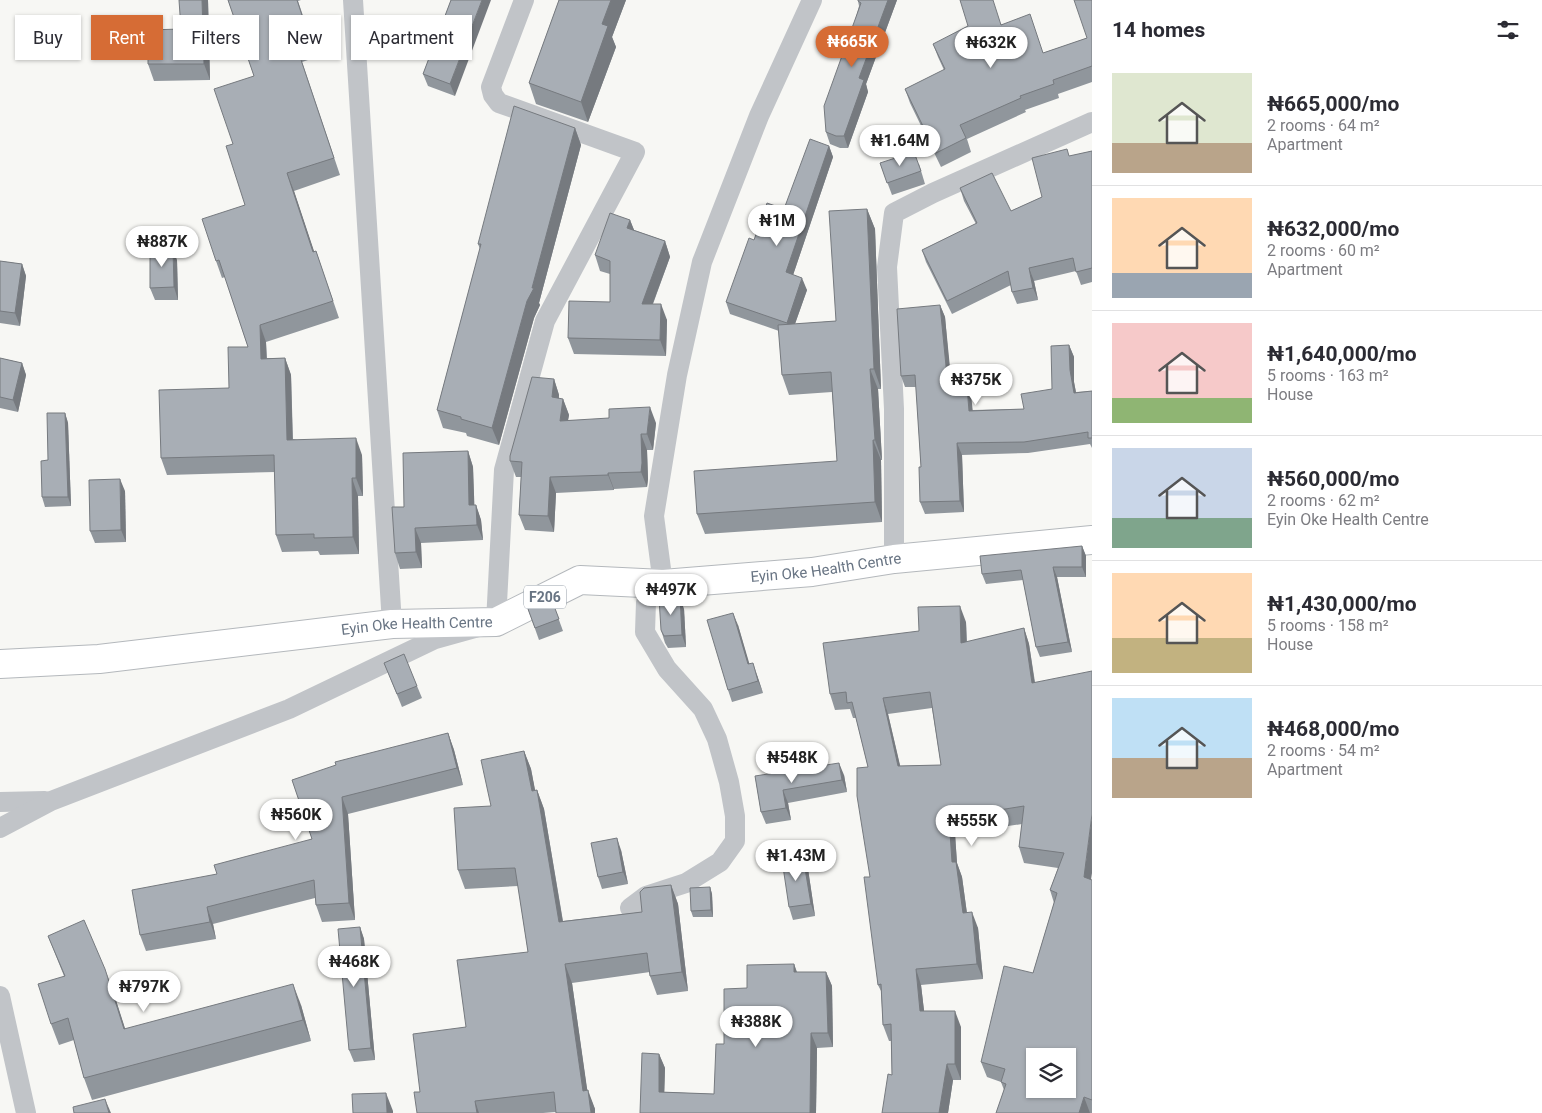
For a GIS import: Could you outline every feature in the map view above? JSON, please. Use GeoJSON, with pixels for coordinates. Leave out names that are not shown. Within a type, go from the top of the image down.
{"type":"FeatureCollection","features":[{"type":"Feature","properties":{"kind":"main road","name":"Eyin Oke Health Centre"},"geometry":{"type":"LineString","coordinates":[[0,664],[99,658],[392,624],[496,622],[580,580],[663,584],[812,572],[894,559],[1092,540]]}},
{"type":"Feature","properties":{"kind":"street"},"geometry":{"type":"LineString","coordinates":[[353,0],[392,624]]}},
{"type":"Feature","properties":{"kind":"street"},"geometry":{"type":"LineString","coordinates":[[0,828],[51,800],[289,709],[435,639],[496,622],[504,470],[545,321],[635,152],[499,103],[493,95],[491,87],[524,0]]}},
{"type":"Feature","properties":{"kind":"street"},"geometry":{"type":"LineString","coordinates":[[630,908],[646,896],[686,884],[720,862],[735,841],[735,816],[729,782],[717,739],[703,709],[667,669],[645,632],[646,602],[663,584],[654,516],[677,374],[702,262],[759,116],[812,0]]}},
{"type":"Feature","properties":{"kind":"street"},"geometry":{"type":"LineString","coordinates":[[894,559],[894,408],[888,266],[894,213],[1092,122]]}},
{"type":"Feature","properties":{"kind":"street"},"geometry":{"type":"LineString","coordinates":[[0,802],[51,800]]}},
{"type":"Feature","properties":{"kind":"street"},"geometry":{"type":"LineString","coordinates":[[0,996],[26,1113]]}},
{"type":"Feature","properties":{"kind":"building"},"geometry":{"type":"Polygon","coordinates":[[[179,0],[202,0],[202,15],[180,15],[179,0]]]}},
{"type":"Feature","properties":{"kind":"building"},"geometry":{"type":"Polygon","coordinates":[[[228,0],[297,0],[302,15],[269,15],[269,60],[301,60],[334,158],[287,173],[313,252],[316,251],[333,301],[260,325],[261,359],[285,358],[287,440],[356,438],[356,478],[352,478],[353,537],[314,538],[314,534],[276,535],[274,455],[161,458],[159,390],[229,388],[228,347],[248,347],[219,260],[216,261],[202,219],[245,205],[226,146],[233,144],[214,89],[254,76],[249,60],[259,60],[259,15],[233,15],[228,0]]]}},
{"type":"Feature","properties":{"kind":"building"},"geometry":{"type":"Polygon","coordinates":[[[451,0],[482,0],[472,26],[472,15],[445,15],[451,0]]]}},
{"type":"Feature","properties":{"kind":"building"},"geometry":{"type":"Polygon","coordinates":[[[559,0],[611,0],[602,24],[608,26],[581,102],[529,83],[559,0]]]}},
{"type":"Feature","properties":{"kind":"building"},"geometry":{"type":"Polygon","coordinates":[[[858,0],[888,0],[859,78],[864,80],[844,136],[836,136],[826,132],[824,106],[861,3],[858,0]]]}},
{"type":"Feature","properties":{"kind":"building"},"geometry":{"type":"Polygon","coordinates":[[[960,0],[993,0],[1001,25],[1030,14],[1043,53],[1087,38],[1074,0],[1092,0],[1092,66],[1053,80],[1054,84],[1020,96],[1021,98],[960,125],[966,138],[936,153],[905,89],[945,69],[933,44],[968,26],[960,0]]]}},
{"type":"Feature","properties":{"kind":"building"},"geometry":{"type":"Polygon","coordinates":[[[173,29],[173,60],[204,60],[204,64],[148,64],[148,60],[163,60],[163,30],[173,29]]]}},
{"type":"Feature","properties":{"kind":"building"},"geometry":{"type":"Polygon","coordinates":[[[428,60],[459,60],[450,84],[423,74],[428,60]]]}},
{"type":"Feature","properties":{"kind":"building"},"geometry":{"type":"Polygon","coordinates":[[[514,106],[575,128],[532,288],[534,288],[527,301],[492,428],[437,410],[481,244],[478,244],[514,106]]]}},
{"type":"Feature","properties":{"kind":"building"},"geometry":{"type":"Polygon","coordinates":[[[810,139],[829,146],[786,272],[802,278],[787,323],[726,302],[749,238],[754,240],[767,203],[784,209],[810,139]]]}},
{"type":"Feature","properties":{"kind":"building"},"geometry":{"type":"Polygon","coordinates":[[[1067,149],[1069,156],[1092,151],[1092,268],[1076,272],[1073,258],[1029,268],[1033,288],[1012,292],[1008,271],[947,301],[922,250],[977,223],[960,188],[992,173],[1011,211],[1042,197],[1032,158],[1067,149]]]}},
{"type":"Feature","properties":{"kind":"building"},"geometry":{"type":"Polygon","coordinates":[[[914,152],[921,171],[887,183],[880,163],[914,152]]]}},
{"type":"Feature","properties":{"kind":"building"},"geometry":{"type":"Polygon","coordinates":[[[867,209],[874,369],[870,369],[875,440],[873,440],[875,502],[697,514],[694,471],[837,461],[831,372],[782,375],[778,325],[836,321],[829,211],[867,209]]]}},
{"type":"Feature","properties":{"kind":"building"},"geometry":{"type":"Polygon","coordinates":[[[610,213],[630,220],[627,228],[665,241],[642,304],[661,304],[660,340],[568,338],[569,301],[610,302],[610,261],[595,255],[610,213]]]}},
{"type":"Feature","properties":{"kind":"building"},"geometry":{"type":"Polygon","coordinates":[[[173,248],[174,287],[150,288],[150,249],[173,248]]]}},
{"type":"Feature","properties":{"kind":"building"},"geometry":{"type":"Polygon","coordinates":[[[0,261],[22,264],[15,313],[0,311],[0,261]]]}},
{"type":"Feature","properties":{"kind":"building"},"geometry":{"type":"Polygon","coordinates":[[[940,305],[947,376],[966,374],[969,411],[1024,409],[1021,394],[1052,389],[1051,346],[1069,345],[1070,370],[1074,393],[1092,391],[1092,438],[1088,438],[1088,432],[1024,442],[957,443],[960,501],[920,502],[919,467],[921,467],[915,375],[901,376],[897,309],[940,305]]]}},
{"type":"Feature","properties":{"kind":"building"},"geometry":{"type":"Polygon","coordinates":[[[0,358],[22,363],[13,400],[0,397],[0,358]]]}},
{"type":"Feature","properties":{"kind":"building"},"geometry":{"type":"Polygon","coordinates":[[[532,377],[554,379],[552,397],[563,399],[560,421],[609,418],[609,409],[650,407],[647,434],[641,434],[641,472],[550,477],[548,516],[519,515],[522,462],[510,461],[510,456],[532,377]]]}},
{"type":"Feature","properties":{"kind":"building"},"geometry":{"type":"Polygon","coordinates":[[[47,413],[65,413],[68,497],[42,497],[41,461],[48,460],[47,413]]]}},
{"type":"Feature","properties":{"kind":"building"},"geometry":{"type":"Polygon","coordinates":[[[468,451],[469,505],[476,505],[477,525],[415,528],[416,552],[395,553],[392,507],[404,507],[403,453],[468,451]]]}},
{"type":"Feature","properties":{"kind":"building"},"geometry":{"type":"Polygon","coordinates":[[[120,479],[121,530],[90,531],[89,480],[120,479]]]}},
{"type":"Feature","properties":{"kind":"building"},"geometry":{"type":"Polygon","coordinates":[[[1082,546],[1082,567],[1053,567],[1068,642],[1036,647],[1021,570],[982,574],[980,556],[1082,546]]]}},
{"type":"Feature","properties":{"kind":"building"},"geometry":{"type":"Polygon","coordinates":[[[680,597],[682,635],[664,636],[661,630],[659,598],[680,597]]]}},
{"type":"Feature","properties":{"kind":"building"},"geometry":{"type":"Polygon","coordinates":[[[551,598],[559,619],[535,628],[528,609],[551,598]]]}},
{"type":"Feature","properties":{"kind":"building"},"geometry":{"type":"Polygon","coordinates":[[[960,606],[961,643],[1024,628],[1032,683],[1092,671],[1092,814],[1084,877],[1092,880],[1092,1100],[1084,1097],[1079,1113],[996,1113],[1006,1084],[1001,1082],[1005,1069],[981,1062],[1004,966],[1033,973],[1057,893],[1050,890],[1064,853],[1019,847],[1024,806],[949,818],[952,862],[956,862],[963,913],[972,912],[977,964],[916,969],[920,1011],[955,1011],[955,1064],[947,1064],[939,1113],[882,1113],[888,1074],[892,1075],[891,1024],[883,1025],[881,984],[878,985],[864,877],[870,877],[857,796],[857,768],[868,767],[852,702],[847,703],[846,692],[830,694],[823,643],[919,631],[918,607],[960,606]],[[930,692],[883,698],[898,766],[941,765],[930,692]]]}},
{"type":"Feature","properties":{"kind":"building"},"geometry":{"type":"Polygon","coordinates":[[[733,613],[748,664],[753,663],[758,681],[728,690],[707,620],[733,613]]]}},
{"type":"Feature","properties":{"kind":"building"},"geometry":{"type":"Polygon","coordinates":[[[404,654],[417,686],[397,694],[384,663],[404,654]]]}},
{"type":"Feature","properties":{"kind":"building"},"geometry":{"type":"Polygon","coordinates":[[[448,733],[457,768],[342,797],[349,903],[316,905],[314,880],[207,907],[210,922],[140,935],[132,890],[217,874],[214,865],[312,839],[292,780],[336,765],[335,762],[448,733]]]}},
{"type":"Feature","properties":{"kind":"building"},"geometry":{"type":"Polygon","coordinates":[[[524,751],[532,791],[537,790],[559,922],[642,912],[640,892],[644,888],[671,885],[682,972],[650,976],[647,953],[565,964],[583,1091],[588,1090],[591,1113],[556,1113],[554,1092],[475,1101],[477,1113],[417,1113],[414,1092],[420,1092],[413,1034],[466,1027],[457,960],[528,952],[515,868],[458,870],[454,808],[491,806],[481,760],[524,751]]]}},
{"type":"Feature","properties":{"kind":"building"},"geometry":{"type":"Polygon","coordinates":[[[839,763],[842,780],[783,790],[786,808],[761,812],[755,776],[839,763]]]}},
{"type":"Feature","properties":{"kind":"building"},"geometry":{"type":"Polygon","coordinates":[[[617,838],[623,872],[598,877],[591,843],[617,838]]]}},
{"type":"Feature","properties":{"kind":"building"},"geometry":{"type":"Polygon","coordinates":[[[803,857],[811,904],[789,907],[782,860],[803,857]]]}},
{"type":"Feature","properties":{"kind":"building"},"geometry":{"type":"Polygon","coordinates":[[[710,887],[711,910],[691,911],[690,888],[710,887]]]}},
{"type":"Feature","properties":{"kind":"building"},"geometry":{"type":"Polygon","coordinates":[[[84,920],[105,969],[124,1029],[293,984],[303,1020],[84,1078],[68,1018],[51,1024],[38,984],[65,976],[48,936],[84,920]]]}},
{"type":"Feature","properties":{"kind":"building"},"geometry":{"type":"Polygon","coordinates":[[[360,927],[371,1048],[349,1050],[338,929],[360,927]]]}},
{"type":"Feature","properties":{"kind":"building"},"geometry":{"type":"Polygon","coordinates":[[[794,964],[794,972],[826,972],[828,1033],[811,1033],[810,1113],[640,1113],[642,1053],[659,1054],[659,1092],[714,1094],[716,1044],[724,1044],[724,989],[747,988],[747,965],[794,964]]]}},
{"type":"Feature","properties":{"kind":"building"},"geometry":{"type":"Polygon","coordinates":[[[386,1093],[387,1113],[353,1113],[352,1094],[386,1093]]]}},
{"type":"Feature","properties":{"kind":"building"},"geometry":{"type":"Polygon","coordinates":[[[105,1099],[109,1113],[74,1113],[73,1107],[105,1099]]]}}]}
